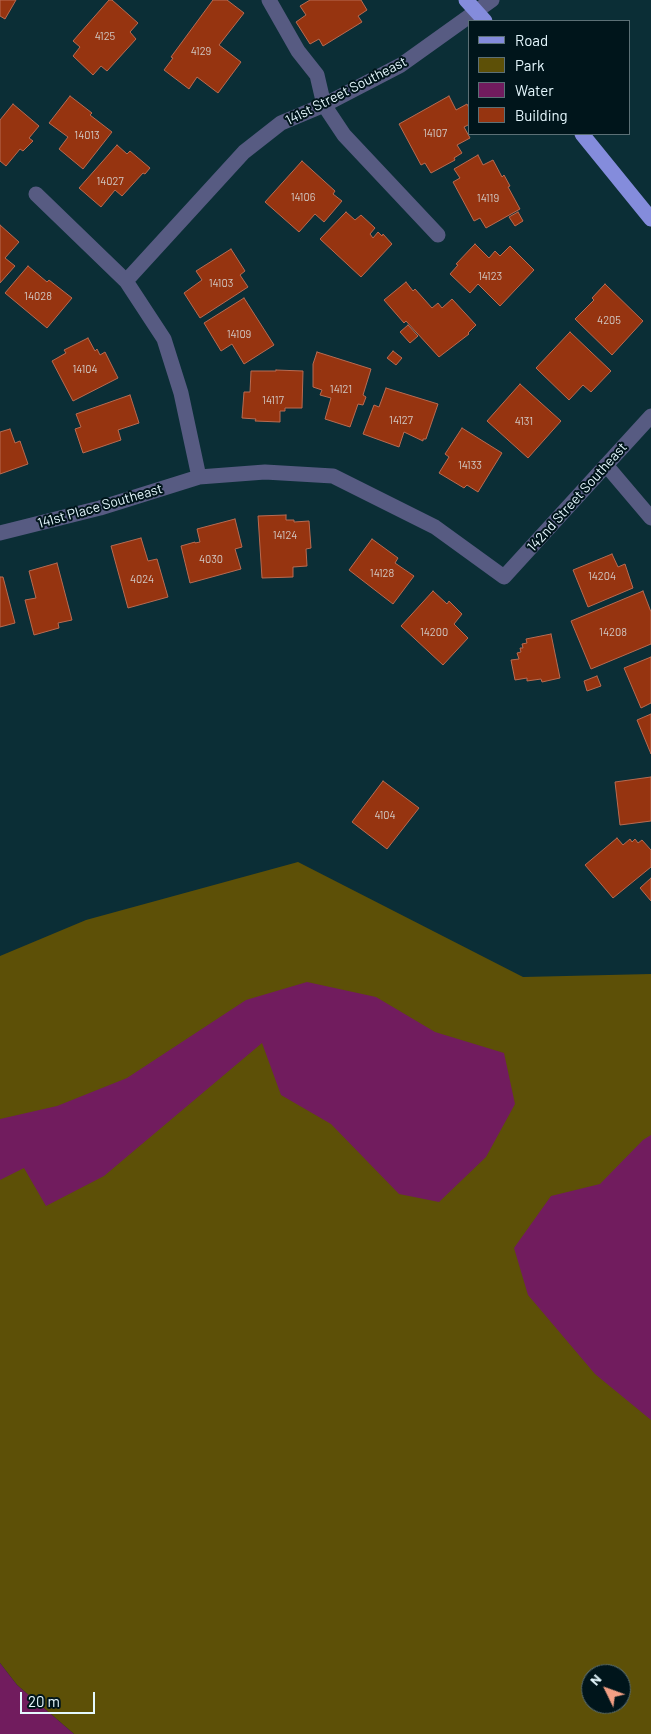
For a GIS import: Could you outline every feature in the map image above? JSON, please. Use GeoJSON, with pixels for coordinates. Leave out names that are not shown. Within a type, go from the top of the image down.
{"type":"FeatureCollection","features":[{"type":"Feature","properties":{"kind":"main road"},"geometry":{"type":"LineString","coordinates":[[466,0],[481,17]]}},
{"type":"Feature","properties":{"kind":"main road"},"geometry":{"type":"LineString","coordinates":[[583,135],[651,218]]}},
{"type":"Feature","properties":{"kind":"street"},"geometry":{"type":"LineString","coordinates":[[269,0],[298,51],[317,75],[324,106],[344,135],[438,235]]}},
{"type":"Feature","properties":{"kind":"street","name":"141st Street Southeast"},"geometry":{"type":"LineString","coordinates":[[481,17],[492,0]]}},
{"type":"Feature","properties":{"kind":"street","name":"141st Street Southeast"},"geometry":{"type":"LineString","coordinates":[[126,280],[244,152],[280,124],[324,106],[401,66],[468,25]]}},
{"type":"Feature","properties":{"kind":"street"},"geometry":{"type":"LineString","coordinates":[[36,194],[126,280],[164,339],[181,393],[199,477]]}},
{"type":"Feature","properties":{"kind":"street","name":"142nd Street Southeast"},"geometry":{"type":"LineString","coordinates":[[504,577],[651,416]]}},
{"type":"Feature","properties":{"kind":"street"},"geometry":{"type":"LineString","coordinates":[[606,465],[651,518]]}},
{"type":"Feature","properties":{"kind":"street","name":"141st Place Southeast"},"geometry":{"type":"LineString","coordinates":[[0,532],[100,508],[199,477],[265,472],[333,476],[436,527],[504,577]]}},
{"type":"Feature","properties":{"kind":"green space"},"geometry":{"type":"Polygon","coordinates":[[[298,862],[523,977],[651,974],[651,1734],[74,1734],[17,1685],[0,1663],[0,956],[86,920],[298,862]]]}},
{"type":"Feature","properties":{"kind":"water"},"geometry":{"type":"Polygon","coordinates":[[[307,982],[376,997],[435,1032],[504,1053],[515,1104],[486,1157],[439,1202],[399,1194],[331,1124],[281,1095],[262,1043],[104,1176],[46,1206],[24,1168],[0,1180],[0,1119],[57,1106],[127,1078],[246,1000],[307,982]]]}},
{"type":"Feature","properties":{"kind":"water"},"geometry":{"type":"Polygon","coordinates":[[[651,1135],[651,1420],[595,1374],[528,1295],[514,1248],[551,1196],[600,1184],[643,1140],[651,1135]]]}},
{"type":"Feature","properties":{"kind":"water"},"geometry":{"type":"Polygon","coordinates":[[[0,1663],[17,1685],[74,1734],[0,1734],[0,1663]]]}},
{"type":"Feature","properties":{"kind":"building"},"geometry":{"type":"Polygon","coordinates":[[[0,0],[16,0],[5,19],[0,16],[0,0]]]}},
{"type":"Feature","properties":{"kind":"building"},"geometry":{"type":"Polygon","coordinates":[[[109,0],[112,0],[138,23],[130,32],[136,39],[107,71],[101,66],[93,75],[73,56],[80,47],[73,41],[109,0]]]}},
{"type":"Feature","properties":{"kind":"building"},"geometry":{"type":"Polygon","coordinates":[[[213,0],[227,0],[244,13],[219,45],[241,62],[218,93],[197,77],[189,89],[164,70],[173,58],[171,57],[213,0]]]}},
{"type":"Feature","properties":{"kind":"building"},"geometry":{"type":"Polygon","coordinates":[[[310,0],[361,0],[367,10],[358,16],[362,22],[323,46],[319,39],[310,44],[296,22],[306,15],[300,6],[310,0]]]}},
{"type":"Feature","properties":{"kind":"building"},"geometry":{"type":"Polygon","coordinates":[[[70,96],[112,132],[83,169],[59,149],[68,137],[49,123],[70,96]]]}},
{"type":"Feature","properties":{"kind":"building"},"geometry":{"type":"Polygon","coordinates":[[[449,96],[456,110],[467,104],[468,106],[468,125],[464,127],[470,138],[457,145],[462,153],[454,158],[455,160],[431,173],[425,163],[421,165],[399,124],[449,96]]]}},
{"type":"Feature","properties":{"kind":"building"},"geometry":{"type":"Polygon","coordinates":[[[13,104],[39,126],[29,138],[33,141],[23,151],[20,149],[6,166],[0,161],[0,120],[13,104]]]}},
{"type":"Feature","properties":{"kind":"building"},"geometry":{"type":"Polygon","coordinates":[[[117,145],[127,154],[130,151],[150,168],[122,196],[115,190],[101,207],[79,188],[117,145]]]}},
{"type":"Feature","properties":{"kind":"building"},"geometry":{"type":"Polygon","coordinates":[[[478,155],[483,165],[493,160],[502,177],[504,175],[520,209],[486,228],[480,218],[474,221],[453,182],[460,178],[454,169],[478,155]]]}},
{"type":"Feature","properties":{"kind":"building"},"geometry":{"type":"Polygon","coordinates":[[[302,161],[335,191],[333,194],[342,201],[324,222],[315,214],[299,232],[265,202],[302,161]]]}},
{"type":"Feature","properties":{"kind":"building"},"geometry":{"type":"Polygon","coordinates":[[[346,212],[355,220],[361,215],[375,228],[370,234],[373,238],[378,232],[382,236],[383,234],[392,244],[361,277],[320,239],[346,212]]]}},
{"type":"Feature","properties":{"kind":"building"},"geometry":{"type":"Polygon","coordinates":[[[518,212],[523,221],[515,226],[509,217],[518,212]]]}},
{"type":"Feature","properties":{"kind":"building"},"geometry":{"type":"Polygon","coordinates":[[[0,225],[19,242],[5,258],[15,266],[0,283],[0,225]]]}},
{"type":"Feature","properties":{"kind":"building"},"geometry":{"type":"Polygon","coordinates":[[[475,244],[489,258],[495,251],[500,256],[510,246],[534,270],[500,306],[478,284],[470,293],[450,274],[458,265],[456,264],[475,244]]]}},
{"type":"Feature","properties":{"kind":"building"},"geometry":{"type":"Polygon","coordinates":[[[231,249],[245,271],[240,275],[248,287],[200,318],[184,293],[202,280],[196,271],[231,249]]]}},
{"type":"Feature","properties":{"kind":"building"},"geometry":{"type":"Polygon","coordinates":[[[28,266],[47,282],[49,280],[72,298],[47,328],[5,293],[28,266]]]}},
{"type":"Feature","properties":{"kind":"building"},"geometry":{"type":"Polygon","coordinates":[[[406,282],[432,308],[438,303],[442,308],[452,299],[476,325],[469,334],[439,357],[406,321],[404,323],[384,300],[406,282]]]}},
{"type":"Feature","properties":{"kind":"building"},"geometry":{"type":"Polygon","coordinates":[[[605,284],[643,321],[612,355],[575,319],[594,300],[592,298],[605,284]]]}},
{"type":"Feature","properties":{"kind":"building"},"geometry":{"type":"Polygon","coordinates":[[[244,298],[274,345],[244,364],[232,344],[221,351],[204,323],[244,298]]]}},
{"type":"Feature","properties":{"kind":"building"},"geometry":{"type":"Polygon","coordinates":[[[408,325],[418,336],[410,343],[400,332],[408,325]]]}},
{"type":"Feature","properties":{"kind":"building"},"geometry":{"type":"Polygon","coordinates":[[[570,332],[611,371],[591,392],[583,385],[569,400],[536,368],[570,332]]]}},
{"type":"Feature","properties":{"kind":"building"},"geometry":{"type":"Polygon","coordinates":[[[88,338],[95,351],[97,349],[100,355],[105,352],[118,378],[73,401],[52,361],[66,353],[64,350],[88,338]]]}},
{"type":"Feature","properties":{"kind":"building"},"geometry":{"type":"Polygon","coordinates":[[[393,351],[402,358],[396,365],[387,358],[393,351]]]}},
{"type":"Feature","properties":{"kind":"building"},"geometry":{"type":"Polygon","coordinates":[[[317,352],[371,369],[363,395],[366,397],[363,405],[358,404],[350,427],[325,419],[331,398],[320,395],[322,390],[313,387],[313,364],[317,352]]]}},
{"type":"Feature","properties":{"kind":"building"},"geometry":{"type":"Polygon","coordinates":[[[251,371],[303,371],[302,408],[285,408],[285,411],[280,411],[280,422],[255,421],[256,419],[242,418],[244,392],[250,392],[251,371]]]}},
{"type":"Feature","properties":{"kind":"building"},"geometry":{"type":"Polygon","coordinates":[[[520,384],[561,421],[528,458],[487,421],[520,384]]]}},
{"type":"Feature","properties":{"kind":"building"},"geometry":{"type":"Polygon","coordinates":[[[386,388],[438,404],[426,439],[423,439],[423,441],[404,432],[399,447],[363,434],[374,405],[379,407],[386,388]]]}},
{"type":"Feature","properties":{"kind":"building"},"geometry":{"type":"Polygon","coordinates":[[[130,395],[139,423],[118,430],[121,440],[83,453],[75,429],[81,427],[76,414],[130,395]]]}},
{"type":"Feature","properties":{"kind":"building"},"geometry":{"type":"Polygon","coordinates":[[[462,428],[502,453],[478,492],[467,485],[464,488],[439,473],[449,457],[445,454],[462,428]]]}},
{"type":"Feature","properties":{"kind":"building"},"geometry":{"type":"Polygon","coordinates":[[[10,429],[15,443],[20,441],[28,464],[0,474],[0,432],[10,429]]]}},
{"type":"Feature","properties":{"kind":"building"},"geometry":{"type":"Polygon","coordinates":[[[286,515],[286,520],[294,520],[294,522],[309,521],[311,548],[306,549],[307,566],[293,567],[293,577],[262,578],[258,516],[286,515]]]}},
{"type":"Feature","properties":{"kind":"building"},"geometry":{"type":"Polygon","coordinates":[[[235,519],[242,547],[235,549],[241,569],[190,583],[181,546],[200,542],[197,529],[235,519]]]}},
{"type":"Feature","properties":{"kind":"building"},"geometry":{"type":"Polygon","coordinates":[[[141,538],[148,561],[157,559],[168,597],[128,608],[111,546],[141,538]]]}},
{"type":"Feature","properties":{"kind":"building"},"geometry":{"type":"Polygon","coordinates":[[[372,539],[398,558],[395,563],[414,576],[393,604],[349,570],[372,539]]]}},
{"type":"Feature","properties":{"kind":"building"},"geometry":{"type":"Polygon","coordinates":[[[612,554],[618,567],[625,564],[633,588],[588,607],[573,570],[612,554]]]}},
{"type":"Feature","properties":{"kind":"building"},"geometry":{"type":"Polygon","coordinates":[[[57,563],[72,620],[58,623],[59,628],[34,635],[25,600],[36,598],[29,571],[57,563]]]}},
{"type":"Feature","properties":{"kind":"building"},"geometry":{"type":"Polygon","coordinates":[[[0,577],[3,577],[15,623],[0,627],[0,577]]]}},
{"type":"Feature","properties":{"kind":"building"},"geometry":{"type":"Polygon","coordinates":[[[433,591],[447,604],[449,601],[462,614],[454,624],[468,638],[443,665],[401,626],[433,591]]]}},
{"type":"Feature","properties":{"kind":"building"},"geometry":{"type":"Polygon","coordinates":[[[643,591],[651,612],[651,644],[591,669],[571,621],[643,591]]]}},
{"type":"Feature","properties":{"kind":"building"},"geometry":{"type":"Polygon","coordinates":[[[551,634],[560,678],[542,682],[541,679],[527,681],[527,678],[515,680],[511,660],[519,659],[517,653],[521,652],[522,644],[527,643],[526,639],[551,634]]]}},
{"type":"Feature","properties":{"kind":"building"},"geometry":{"type":"Polygon","coordinates":[[[651,657],[651,703],[641,708],[624,668],[651,657]]]}},
{"type":"Feature","properties":{"kind":"building"},"geometry":{"type":"Polygon","coordinates":[[[597,676],[601,686],[587,691],[584,681],[597,676]]]}},
{"type":"Feature","properties":{"kind":"building"},"geometry":{"type":"Polygon","coordinates":[[[651,714],[651,754],[637,720],[651,714]]]}},
{"type":"Feature","properties":{"kind":"building"},"geometry":{"type":"Polygon","coordinates":[[[651,777],[651,821],[620,825],[615,782],[651,777]]]}},
{"type":"Feature","properties":{"kind":"building"},"geometry":{"type":"Polygon","coordinates":[[[383,781],[419,808],[387,849],[352,822],[383,781]]]}},
{"type":"Feature","properties":{"kind":"building"},"geometry":{"type":"Polygon","coordinates":[[[617,838],[623,845],[630,839],[632,842],[635,839],[638,843],[642,840],[651,850],[651,867],[613,898],[585,865],[617,838]]]}},
{"type":"Feature","properties":{"kind":"building"},"geometry":{"type":"Polygon","coordinates":[[[651,878],[651,901],[640,888],[651,878]]]}}]}
